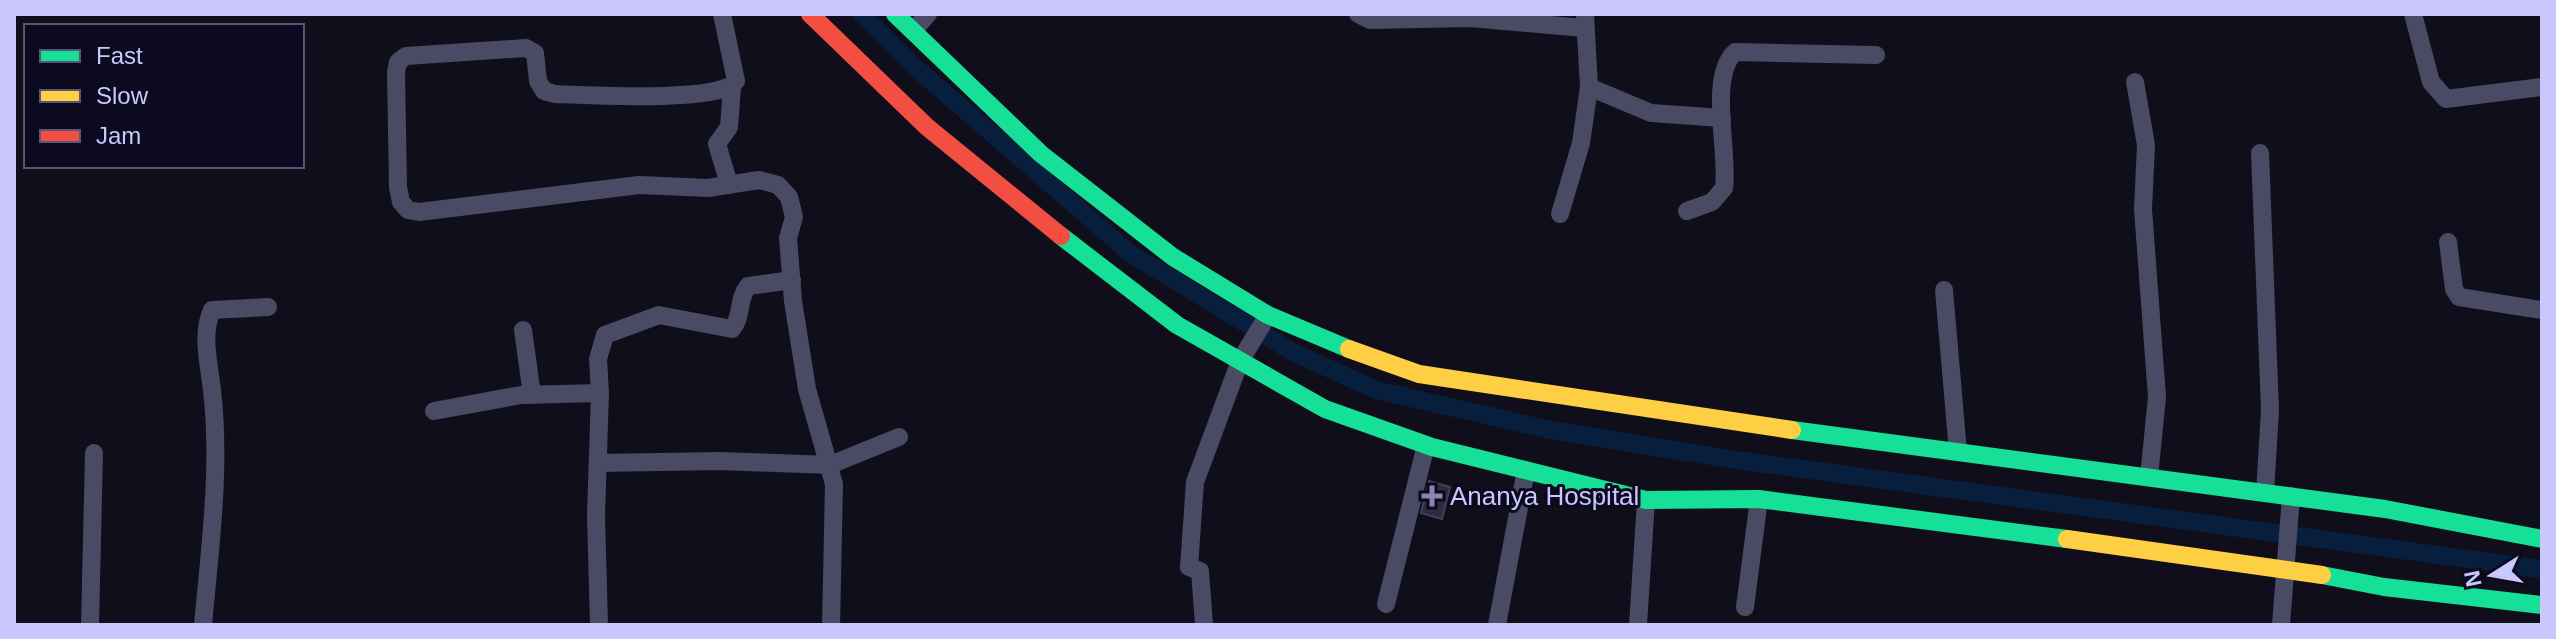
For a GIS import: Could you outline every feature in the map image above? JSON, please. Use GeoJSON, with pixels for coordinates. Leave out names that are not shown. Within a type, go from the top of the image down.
{"type":"FeatureCollection","features":[{"type":"Feature","properties":{"kind":"street"},"geometry":{"type":"LineString","coordinates":[[722,14],[736,81],[732,87],[729,127],[717,144],[729,184]]}},
{"type":"Feature","properties":{"kind":"street"},"geometry":{"type":"LineString","coordinates":[[810,14],[927,127],[1070,246],[1177,325],[1244,355],[1325,409],[1426,445],[1646,500],[1759,499],[2285,558],[2384,587],[2542,605]]}},
{"type":"Feature","properties":{"kind":"street"},"geometry":{"type":"LineString","coordinates":[[895,14],[1041,154],[1173,257],[1266,319],[1419,374],[1958,452],[2385,509],[2542,539]]}},
{"type":"Feature","properties":{"kind":"street"},"geometry":{"type":"LineString","coordinates":[[913,31],[928,14]]}},
{"type":"Feature","properties":{"kind":"street"},"geometry":{"type":"LineString","coordinates":[[1358,14],[1370,20],[1470,18],[1585,21],[1589,87],[1581,143],[1560,214]]}},
{"type":"Feature","properties":{"kind":"street"},"geometry":{"type":"LineString","coordinates":[[2413,14],[2431,82],[2446,99],[2542,87]]}},
{"type":"Feature","properties":{"kind":"street"},"geometry":{"type":"LineString","coordinates":[[732,87],[659,95],[555,94],[544,91],[538,81],[535,53],[526,48],[406,56],[398,62],[396,72],[398,187],[401,202],[408,210],[472,208],[639,185],[708,188],[759,180],[778,185],[789,197],[794,217],[788,238],[807,389],[834,484],[831,625]]}},
{"type":"Feature","properties":{"kind":"street"},"geometry":{"type":"LineString","coordinates":[[1687,211],[1712,202],[1724,188],[1724,67],[1735,52],[1876,55]]}},
{"type":"Feature","properties":{"kind":"street"},"geometry":{"type":"LineString","coordinates":[[2135,82],[2146,145],[2143,209],[2157,397],[2149,477]]}},
{"type":"Feature","properties":{"kind":"street"},"geometry":{"type":"LineString","coordinates":[[1589,87],[1640,110],[1665,116],[1722,118]]}},
{"type":"Feature","properties":{"kind":"street"},"geometry":{"type":"LineString","coordinates":[[2260,153],[2270,410],[2265,493]]}},
{"type":"Feature","properties":{"kind":"street"},"geometry":{"type":"LineString","coordinates":[[2448,242],[2454,289],[2459,297],[2542,310]]}},
{"type":"Feature","properties":{"kind":"street"},"geometry":{"type":"LineString","coordinates":[[599,625],[598,359],[605,335],[659,315],[732,329],[739,321],[742,294],[748,286],[792,280]]}},
{"type":"Feature","properties":{"kind":"street"},"geometry":{"type":"LineString","coordinates":[[1944,290],[1958,452]]}},
{"type":"Feature","properties":{"kind":"street"},"geometry":{"type":"LineString","coordinates":[[203,625],[215,490],[215,413],[206,324],[212,310],[268,307]]}},
{"type":"Feature","properties":{"kind":"street"},"geometry":{"type":"LineString","coordinates":[[1204,625],[1200,571],[1189,567],[1195,482],[1244,355],[1266,319]]}},
{"type":"Feature","properties":{"kind":"street"},"geometry":{"type":"LineString","coordinates":[[523,330],[532,395]]}},
{"type":"Feature","properties":{"kind":"street"},"geometry":{"type":"LineString","coordinates":[[434,411],[532,395],[600,393]]}},
{"type":"Feature","properties":{"kind":"street"},"geometry":{"type":"LineString","coordinates":[[598,463],[719,461],[830,465],[899,437]]}},
{"type":"Feature","properties":{"kind":"street"},"geometry":{"type":"LineString","coordinates":[[1386,604],[1426,445]]}},
{"type":"Feature","properties":{"kind":"street"},"geometry":{"type":"LineString","coordinates":[[90,625],[94,453]]}},
{"type":"Feature","properties":{"kind":"street"},"geometry":{"type":"LineString","coordinates":[[1497,625],[1526,470]]}},
{"type":"Feature","properties":{"kind":"street"},"geometry":{"type":"LineString","coordinates":[[2281,625],[2291,496]]}},
{"type":"Feature","properties":{"kind":"street"},"geometry":{"type":"LineString","coordinates":[[1745,607],[1759,499]]}},
{"type":"Feature","properties":{"kind":"street"},"geometry":{"type":"LineString","coordinates":[[1638,625],[1646,500]]}},
{"type":"Feature","properties":{"kind":"building"},"geometry":{"type":"Polygon","coordinates":[[[1429,481],[1450,487],[1442,519],[1421,513],[1429,481]]]}},
{"type":"Feature","properties":{"kind":"waterway"},"geometry":{"type":"LineString","coordinates":[[862,14],[915,67],[1131,254],[1293,352],[1376,390],[1551,430],[1736,460],[2542,569]]}},
{"type":"Feature","properties":{"kind":"traffic: fast"},"geometry":{"type":"LineString","coordinates":[[895,14],[1041,154],[1173,257],[1268,315],[1349,349]]}},
{"type":"Feature","properties":{"kind":"traffic: fast"},"geometry":{"type":"LineString","coordinates":[[1061,236],[1177,325],[1325,409],[1432,447],[1646,500],[1759,499],[2067,539]]}},
{"type":"Feature","properties":{"kind":"traffic: fast"},"geometry":{"type":"LineString","coordinates":[[1792,430],[2385,509],[2542,539]]}},
{"type":"Feature","properties":{"kind":"traffic: fast"},"geometry":{"type":"LineString","coordinates":[[2322,575],[2384,587],[2542,605]]}},
{"type":"Feature","properties":{"kind":"traffic: slow"},"geometry":{"type":"LineString","coordinates":[[1349,349],[1419,374],[1792,430]]}},
{"type":"Feature","properties":{"kind":"traffic: slow"},"geometry":{"type":"LineString","coordinates":[[2067,539],[2322,575]]}},
{"type":"Feature","properties":{"kind":"traffic: jam"},"geometry":{"type":"LineString","coordinates":[[810,14],[927,127],[1061,236]]}},
{"type":"Feature","properties":{"kind":"place","name":"Ananya Hospital"},"geometry":{"type":"Point","coordinates":[1432,496]}}]}
